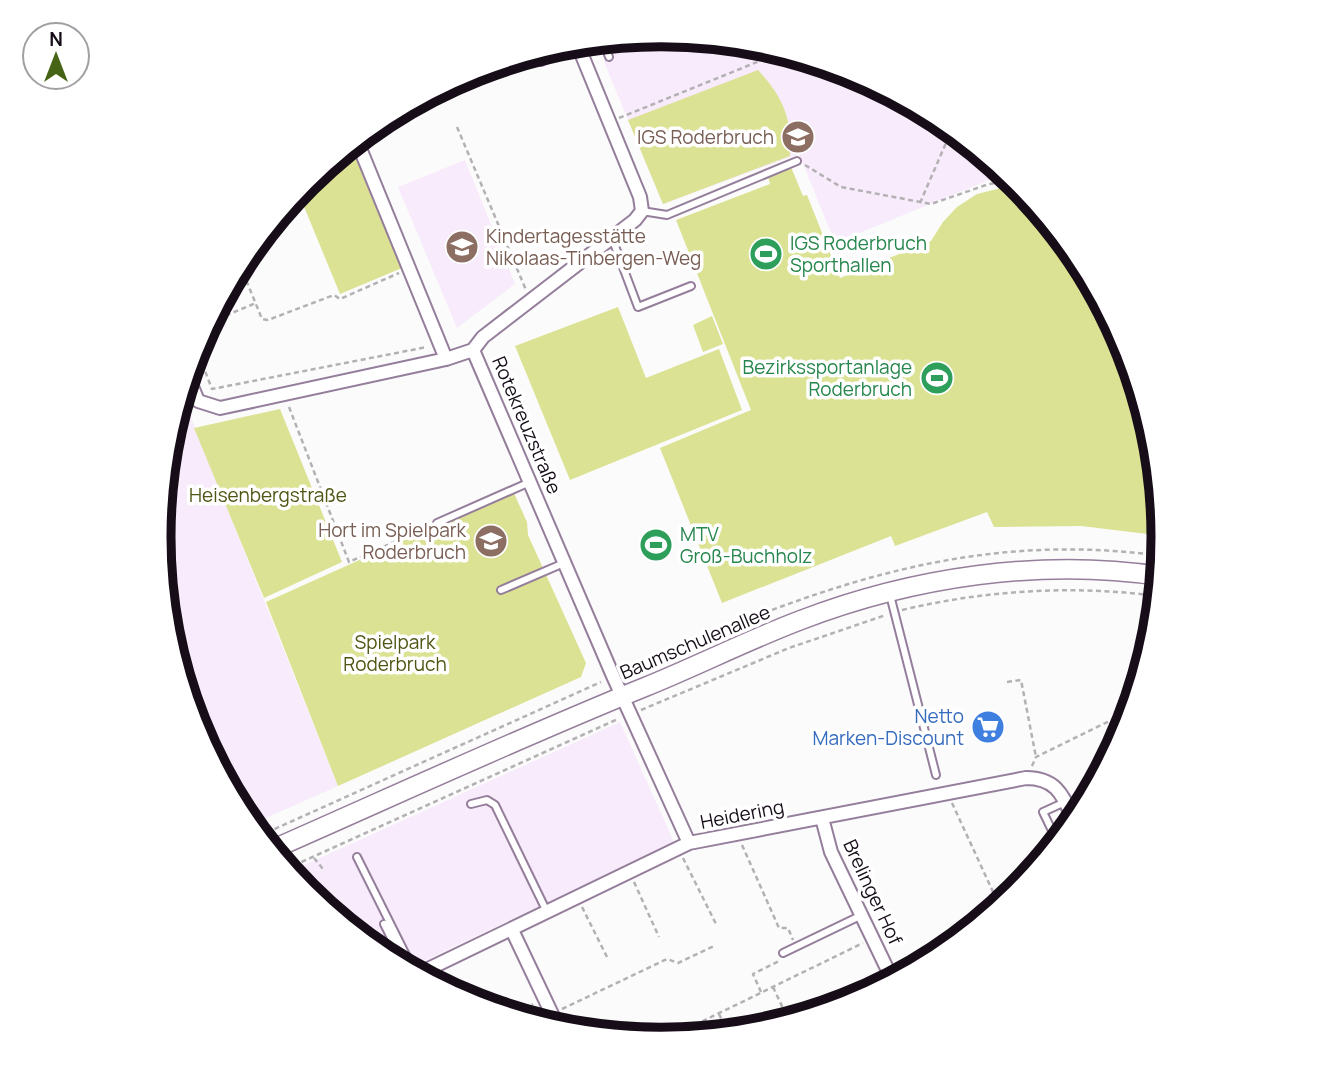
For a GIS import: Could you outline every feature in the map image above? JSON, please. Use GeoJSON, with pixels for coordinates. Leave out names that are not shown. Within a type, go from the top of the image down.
{"type":"FeatureCollection","features":[{"type":"Feature","properties":{"kind":"main road","name":"Baumschulenallee"},"geometry":{"type":"LineString","coordinates":[[281,846],[801,620],[890,593],[967,576],[1022,571],[1088,570],[1150,575]]}},
{"type":"Feature","properties":{"kind":"street"},"geometry":{"type":"LineString","coordinates":[[582,54],[640,197],[642,211]]}},
{"type":"Feature","properties":{"kind":"street"},"geometry":{"type":"LineString","coordinates":[[361,151],[446,359]]}},
{"type":"Feature","properties":{"kind":"street","name":"Rotekreuzstraße"},"geometry":{"type":"LineString","coordinates":[[642,211],[612,239],[483,337],[473,349],[631,714],[684,846]]}},
{"type":"Feature","properties":{"kind":"street"},"geometry":{"type":"LineString","coordinates":[[194,391],[198,401],[220,408],[446,359],[473,349]]}},
{"type":"Feature","properties":{"kind":"street"},"geometry":{"type":"LineString","coordinates":[[1026,778],[1048,781],[1056,787],[1069,810]]}},
{"type":"Feature","properties":{"kind":"street","name":"Heidering"},"geometry":{"type":"LineString","coordinates":[[427,968],[684,846],[1026,778]]}},
{"type":"Feature","properties":{"kind":"street","name":"Brelinger Hof"},"geometry":{"type":"LineString","coordinates":[[822,818],[831,852],[889,972]]}},
{"type":"Feature","properties":{"kind":"street"},"geometry":{"type":"LineString","coordinates":[[512,930],[551,1014]]}},
{"type":"Feature","properties":{"kind":"lane"},"geometry":{"type":"LineString","coordinates":[[606,50],[609,57]]}},
{"type":"Feature","properties":{"kind":"lane"},"geometry":{"type":"LineString","coordinates":[[642,211],[667,215],[797,160]]}},
{"type":"Feature","properties":{"kind":"lane"},"geometry":{"type":"LineString","coordinates":[[612,239],[638,307],[691,286]]}},
{"type":"Feature","properties":{"kind":"lane"},"geometry":{"type":"LineString","coordinates":[[437,523],[530,482]]}},
{"type":"Feature","properties":{"kind":"lane"},"geometry":{"type":"LineString","coordinates":[[501,590],[565,563]]}},
{"type":"Feature","properties":{"kind":"lane"},"geometry":{"type":"LineString","coordinates":[[890,593],[936,775]]}},
{"type":"Feature","properties":{"kind":"lane"},"geometry":{"type":"LineString","coordinates":[[471,804],[487,800],[495,805],[547,912]]}},
{"type":"Feature","properties":{"kind":"lane"},"geometry":{"type":"LineString","coordinates":[[1053,832],[1044,813],[1065,802]]}},
{"type":"Feature","properties":{"kind":"lane"},"geometry":{"type":"LineString","coordinates":[[357,857],[407,956]]}},
{"type":"Feature","properties":{"kind":"lane"},"geometry":{"type":"LineString","coordinates":[[783,953],[862,915]]}},
{"type":"Feature","properties":{"kind":"lane"},"geometry":{"type":"LineString","coordinates":[[384,923],[397,950]]}},
{"type":"Feature","properties":{"kind":"path"},"geometry":{"type":"LineString","coordinates":[[615,120],[765,59]]}},
{"type":"Feature","properties":{"kind":"path"},"geometry":{"type":"LineString","coordinates":[[457,127],[530,300]]}},
{"type":"Feature","properties":{"kind":"path"},"geometry":{"type":"LineString","coordinates":[[920,203],[947,139]]}},
{"type":"Feature","properties":{"kind":"path"},"geometry":{"type":"LineString","coordinates":[[797,160],[841,187],[920,203],[930,204],[999,182]]}},
{"type":"Feature","properties":{"kind":"path"},"geometry":{"type":"LineString","coordinates":[[246,278],[262,319],[268,320],[334,295],[340,299],[409,269]]}},
{"type":"Feature","properties":{"kind":"path"},"geometry":{"type":"LineString","coordinates":[[225,316],[256,303]]}},
{"type":"Feature","properties":{"kind":"path"},"geometry":{"type":"LineString","coordinates":[[203,365],[212,389],[440,344]]}},
{"type":"Feature","properties":{"kind":"path"},"geometry":{"type":"LineString","coordinates":[[284,394],[349,562],[437,523]]}},
{"type":"Feature","properties":{"kind":"path"},"geometry":{"type":"LineString","coordinates":[[296,864],[631,714],[789,648],[895,612],[995,594],[1069,590],[1149,595]]}},
{"type":"Feature","properties":{"kind":"path"},"geometry":{"type":"LineString","coordinates":[[1007,682],[1021,680],[1035,757],[1026,778]]}},
{"type":"Feature","properties":{"kind":"path"},"geometry":{"type":"LineString","coordinates":[[1035,757],[1117,717]]}},
{"type":"Feature","properties":{"kind":"path"},"geometry":{"type":"LineString","coordinates":[[950,793],[953,808],[995,896]]}},
{"type":"Feature","properties":{"kind":"path"},"geometry":{"type":"LineString","coordinates":[[740,834],[743,850],[779,928],[788,928],[796,946]]}},
{"type":"Feature","properties":{"kind":"path"},"geometry":{"type":"LineString","coordinates":[[972,847],[977,845]]}},
{"type":"Feature","properties":{"kind":"path"},"geometry":{"type":"LineString","coordinates":[[684,846],[716,924]]}},
{"type":"Feature","properties":{"kind":"path"},"geometry":{"type":"LineString","coordinates":[[313,857],[323,869]]}},
{"type":"Feature","properties":{"kind":"path"},"geometry":{"type":"LineString","coordinates":[[629,873],[659,937]]}},
{"type":"Feature","properties":{"kind":"path"},"geometry":{"type":"LineString","coordinates":[[986,878],[993,875]]}},
{"type":"Feature","properties":{"kind":"path"},"geometry":{"type":"LineString","coordinates":[[578,898],[607,957]]}},
{"type":"Feature","properties":{"kind":"path"},"geometry":{"type":"LineString","coordinates":[[691,1027],[873,938]]}},
{"type":"Feature","properties":{"kind":"path"},"geometry":{"type":"LineString","coordinates":[[551,1014],[667,959],[678,963],[714,946]]}},
{"type":"Feature","properties":{"kind":"path"},"geometry":{"type":"LineString","coordinates":[[761,993],[752,974],[782,960],[783,953]]}},
{"type":"Feature","properties":{"kind":"path"},"geometry":{"type":"LineString","coordinates":[[773,987],[785,1012]]}},
{"type":"Feature","properties":{"kind":"path"},"geometry":{"type":"LineString","coordinates":[[526,1008],[544,998]]}},
{"type":"Feature","properties":{"kind":"path"},"geometry":{"type":"LineString","coordinates":[[719,1014],[724,1024]]}},
{"type":"Feature","properties":{"kind":"shaded area","name":"IGS Roderbruch"},"geometry":{"type":"Polygon","coordinates":[[[629,48],[694,48],[757,57],[819,73],[907,113],[960,149],[994,178],[835,243],[799,154],[663,204],[604,62],[614,55],[613,50],[629,48]]]}},
{"type":"Feature","properties":{"kind":"shaded area","name":"Kindertagesstätte Nikolaas-Tinbergen-Weg"},"geometry":{"type":"Polygon","coordinates":[[[465,160],[515,284],[457,328],[398,187],[465,160]]]}},
{"type":"Feature","properties":{"kind":"shaded area"},"geometry":{"type":"Polygon","coordinates":[[[188,410],[338,786],[261,820],[222,754],[197,695],[175,601],[171,538],[175,474],[188,410]]]}},
{"type":"Feature","properties":{"kind":"shaded area"},"geometry":{"type":"Polygon","coordinates":[[[620,722],[674,842],[419,963],[389,945],[338,906],[299,867],[620,722]]]}},
{"type":"Feature","properties":{"kind":"green space"},"geometry":{"type":"Polygon","coordinates":[[[758,70],[785,110],[790,131],[790,156],[663,204],[628,120],[758,70]]]}},
{"type":"Feature","properties":{"kind":"green space"},"geometry":{"type":"Polygon","coordinates":[[[356,155],[402,268],[340,294],[303,204],[356,155]]]}},
{"type":"Feature","properties":{"kind":"green space","name":"Bezirkssportanlage Roderbruch"},"geometry":{"type":"Polygon","coordinates":[[[791,167],[803,196],[807,195],[840,278],[931,241],[957,207],[977,194],[1004,187],[1030,214],[1069,265],[1086,292],[1114,350],[1126,380],[1142,442],[1148,474],[1152,535],[1081,526],[994,527],[987,512],[895,546],[891,536],[722,603],[660,448],[751,410],[676,220],[770,184],[768,177],[791,167]]]}},
{"type":"Feature","properties":{"kind":"green space"},"geometry":{"type":"Polygon","coordinates":[[[618,307],[646,378],[719,349],[742,410],[570,480],[515,346],[618,307]]]}},
{"type":"Feature","properties":{"kind":"green space"},"geometry":{"type":"Polygon","coordinates":[[[712,316],[723,344],[703,352],[693,325],[712,316]]]}},
{"type":"Feature","properties":{"kind":"green space","name":"Heisenbergstraße"},"geometry":{"type":"Polygon","coordinates":[[[280,409],[342,562],[264,598],[194,428],[280,409]]]}},
{"type":"Feature","properties":{"kind":"green space","name":"Spielpark Roderbruch"},"geometry":{"type":"Polygon","coordinates":[[[513,491],[527,522],[528,535],[586,663],[581,677],[338,786],[266,602],[513,491]]]}},
{"type":"Feature","properties":{"kind":"place","name":"IGS Roderbruch"},"geometry":{"type":"Point","coordinates":[798,137]}},
{"type":"Feature","properties":{"kind":"place","name":"Kindertagesstätte Nikolaas-Tinbergen-Weg"},"geometry":{"type":"Point","coordinates":[462,247]}},
{"type":"Feature","properties":{"kind":"place","name":"IGS Roderbruch Sporthallen"},"geometry":{"type":"Point","coordinates":[766,254]}},
{"type":"Feature","properties":{"kind":"place","name":"Bezirkssportanlage Roderbruch"},"geometry":{"type":"Point","coordinates":[937,378]}},
{"type":"Feature","properties":{"kind":"place","name":"Hort im Spielpark Roderbruch"},"geometry":{"type":"Point","coordinates":[491,541]}},
{"type":"Feature","properties":{"kind":"place","name":"MTV Groß-Buchholz"},"geometry":{"type":"Point","coordinates":[656,545]}},
{"type":"Feature","properties":{"kind":"place","name":"Netto Marken-Discount"},"geometry":{"type":"Point","coordinates":[988,727]}}]}
